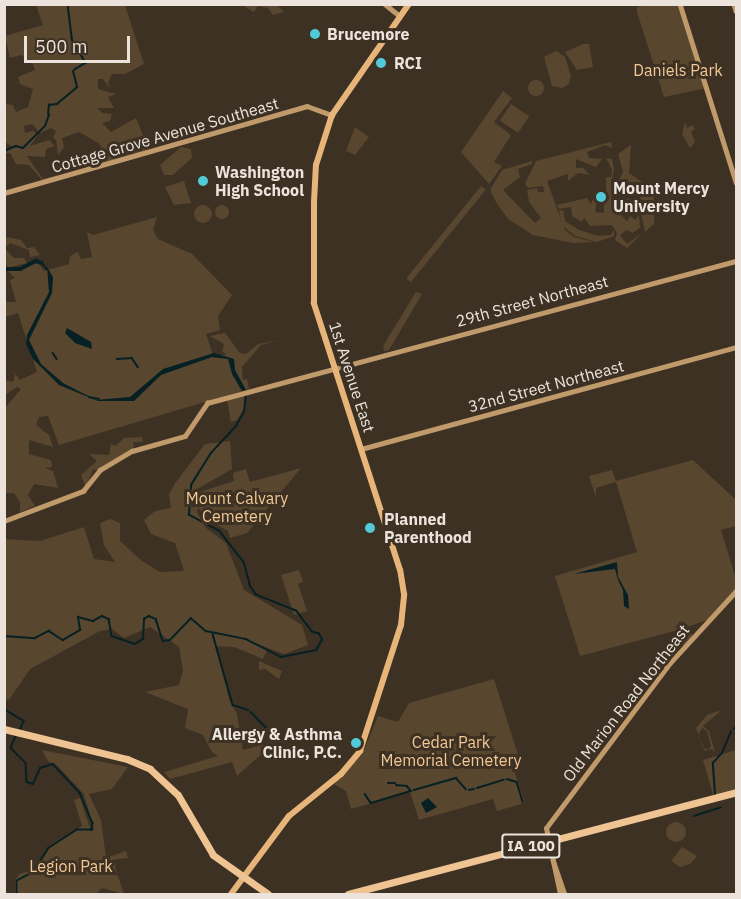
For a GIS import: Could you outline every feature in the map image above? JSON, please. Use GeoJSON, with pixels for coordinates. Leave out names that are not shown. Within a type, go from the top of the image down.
{"type":"FeatureCollection","features":[{"type":"Feature","properties":{"kind":"highway"},"geometry":{"type":"LineString","coordinates":[[4,731],[127,759],[153,772],[178,795],[210,851],[258,894]]}},
{"type":"Feature","properties":{"kind":"highway","name":"IA 100"},"geometry":{"type":"LineString","coordinates":[[348,894],[736,793]]}},
{"type":"Feature","properties":{"kind":"highway","name":"IA 100"},"geometry":{"type":"LineString","coordinates":[[367,894],[547,843]]}},
{"type":"Feature","properties":{"kind":"highway"},"geometry":{"type":"LineString","coordinates":[[240,880],[268,894]]}},
{"type":"Feature","properties":{"kind":"main road"},"geometry":{"type":"LineString","coordinates":[[385,4],[400,16]]}},
{"type":"Feature","properties":{"kind":"main road","name":"1st Avenue East"},"geometry":{"type":"LineString","coordinates":[[229,894],[293,812],[347,768],[370,729],[401,625],[404,603],[400,570],[313,299],[316,165],[332,115],[409,4]]}},
{"type":"Feature","properties":{"kind":"main road"},"geometry":{"type":"LineString","coordinates":[[681,4],[736,182]]}},
{"type":"Feature","properties":{"kind":"main road"},"geometry":{"type":"LineString","coordinates":[[734,4],[736,11]]}},
{"type":"Feature","properties":{"kind":"main road"},"geometry":{"type":"LineString","coordinates":[[391,9],[396,15],[394,25]]}},
{"type":"Feature","properties":{"kind":"main road","name":"Cottage Grove Avenue Southeast"},"geometry":{"type":"LineString","coordinates":[[4,193],[307,106],[332,115]]}},
{"type":"Feature","properties":{"kind":"main road","name":"29th Street Northeast"},"geometry":{"type":"LineString","coordinates":[[4,521],[82,492],[100,470],[132,451],[182,438],[192,429],[203,405],[334,367],[736,261]]}},
{"type":"Feature","properties":{"kind":"main road","name":"32nd Street Northeast"},"geometry":{"type":"LineString","coordinates":[[361,449],[736,347]]}},
{"type":"Feature","properties":{"kind":"main road","name":"Old Marion Road Northeast"},"geometry":{"type":"LineString","coordinates":[[547,843],[551,819],[669,664],[736,591]]}},
{"type":"Feature","properties":{"kind":"main road"},"geometry":{"type":"LineString","coordinates":[[547,843],[560,894]]}},
{"type":"Feature","properties":{"kind":"main road"},"geometry":{"type":"LineString","coordinates":[[547,843],[565,894]]}},
{"type":"Feature","properties":{"kind":"green space"},"geometry":{"type":"Polygon","coordinates":[[[36,5],[125,5],[144,64],[125,74],[112,74],[108,83],[111,90],[103,79],[98,79],[98,89],[116,94],[108,97],[114,108],[97,108],[102,113],[112,114],[110,121],[102,123],[111,132],[136,118],[149,150],[103,163],[100,144],[79,132],[62,138],[64,147],[58,155],[56,140],[53,138],[56,131],[51,128],[40,133],[32,124],[24,126],[25,133],[33,131],[38,135],[30,146],[49,140],[55,146],[46,149],[45,157],[27,156],[43,179],[58,175],[43,181],[29,165],[16,164],[10,153],[5,153],[13,147],[5,142],[4,104],[13,105],[16,112],[28,107],[33,89],[20,84],[18,77],[35,70],[31,59],[27,61],[22,55],[10,58],[5,36],[43,25],[36,5]]]}},
{"type":"Feature","properties":{"kind":"green space"},"geometry":{"type":"Polygon","coordinates":[[[242,5],[277,5],[284,12],[273,15],[268,8],[258,6],[254,12],[242,5]]]}},
{"type":"Feature","properties":{"kind":"green space","name":"Daniels Park"},"geometry":{"type":"Polygon","coordinates":[[[679,5],[707,88],[664,97],[637,12],[637,7],[679,5]]]}},
{"type":"Feature","properties":{"kind":"green space"},"geometry":{"type":"Polygon","coordinates":[[[583,44],[589,44],[593,67],[577,70],[565,52],[583,44]]]}},
{"type":"Feature","properties":{"kind":"green space"},"geometry":{"type":"Polygon","coordinates":[[[556,51],[565,57],[571,76],[569,84],[562,88],[552,86],[544,57],[556,51]]]}},
{"type":"Feature","properties":{"kind":"green space"},"geometry":{"type":"Polygon","coordinates":[[[536,80],[544,88],[536,96],[528,88],[536,80]]]}},
{"type":"Feature","properties":{"kind":"green space"},"geometry":{"type":"Polygon","coordinates":[[[503,91],[512,98],[494,122],[511,135],[494,162],[502,166],[489,184],[461,152],[503,91]]]}},
{"type":"Feature","properties":{"kind":"green space"},"geometry":{"type":"Polygon","coordinates":[[[511,104],[529,116],[518,133],[500,121],[511,104]]]}},
{"type":"Feature","properties":{"kind":"green space"},"geometry":{"type":"Polygon","coordinates":[[[685,122],[687,128],[693,125],[695,129],[691,132],[695,142],[690,148],[682,134],[685,122]]]}},
{"type":"Feature","properties":{"kind":"green space"},"geometry":{"type":"Polygon","coordinates":[[[355,127],[369,137],[355,155],[346,151],[355,127]]]}},
{"type":"Feature","properties":{"kind":"green space"},"geometry":{"type":"Polygon","coordinates":[[[611,142],[612,148],[605,145],[587,152],[589,158],[602,159],[596,167],[576,159],[576,168],[583,168],[590,175],[578,173],[568,181],[568,174],[547,181],[565,230],[574,237],[594,242],[573,243],[533,235],[508,219],[490,190],[502,170],[532,161],[532,164],[518,169],[520,177],[503,190],[535,223],[541,218],[529,202],[527,190],[537,188],[538,192],[544,192],[543,186],[528,188],[525,184],[536,161],[611,142]]]}},
{"type":"Feature","properties":{"kind":"green space"},"geometry":{"type":"Polygon","coordinates":[[[631,145],[629,173],[653,189],[654,201],[642,202],[640,197],[626,193],[627,188],[616,188],[622,198],[640,202],[628,203],[620,214],[627,221],[630,216],[635,220],[639,215],[640,228],[632,233],[627,230],[620,235],[627,244],[642,233],[627,248],[615,240],[617,233],[612,225],[590,226],[584,218],[582,222],[572,216],[571,207],[559,209],[557,205],[587,198],[591,204],[593,199],[597,201],[595,212],[604,213],[604,205],[598,201],[601,195],[606,197],[606,177],[611,177],[612,170],[606,158],[612,159],[614,169],[611,185],[615,188],[623,172],[618,154],[631,145]]]}},
{"type":"Feature","properties":{"kind":"green space"},"geometry":{"type":"Polygon","coordinates":[[[181,147],[191,149],[192,158],[173,175],[164,175],[160,165],[181,147]]]}},
{"type":"Feature","properties":{"kind":"green space"},"geometry":{"type":"Polygon","coordinates":[[[184,181],[191,203],[174,205],[165,187],[184,181]]]}},
{"type":"Feature","properties":{"kind":"green space"},"geometry":{"type":"Polygon","coordinates":[[[481,186],[486,190],[411,282],[406,278],[481,186]]]}},
{"type":"Feature","properties":{"kind":"green space"},"geometry":{"type":"Polygon","coordinates":[[[654,203],[654,224],[645,232],[641,213],[654,203]]]}},
{"type":"Feature","properties":{"kind":"green space"},"geometry":{"type":"Polygon","coordinates":[[[203,205],[209,208],[212,214],[209,220],[203,223],[197,220],[194,214],[197,208],[203,205]]]}},
{"type":"Feature","properties":{"kind":"green space"},"geometry":{"type":"Polygon","coordinates":[[[219,205],[225,205],[229,212],[225,219],[219,219],[215,215],[215,209],[219,205]]]}},
{"type":"Feature","properties":{"kind":"green space"},"geometry":{"type":"Polygon","coordinates":[[[563,210],[565,221],[579,230],[598,236],[611,235],[614,230],[614,236],[597,242],[575,236],[563,226],[559,211],[563,210]]]}},
{"type":"Feature","properties":{"kind":"green space"},"geometry":{"type":"Polygon","coordinates":[[[157,217],[153,230],[158,239],[192,254],[232,295],[218,316],[220,330],[206,334],[214,358],[227,354],[222,352],[224,344],[210,336],[225,333],[240,353],[246,354],[258,344],[280,340],[261,345],[242,367],[243,380],[247,379],[249,389],[59,445],[48,416],[39,417],[36,425],[49,435],[53,447],[29,440],[29,454],[51,460],[52,467],[45,468],[53,471],[58,488],[34,484],[28,495],[35,506],[20,512],[20,502],[14,493],[6,493],[5,499],[4,409],[21,389],[17,387],[5,395],[4,380],[13,382],[15,374],[20,380],[37,372],[18,313],[5,317],[5,302],[16,302],[10,280],[15,278],[8,271],[38,263],[44,271],[69,264],[70,256],[78,252],[81,259],[92,257],[87,232],[93,235],[157,217]]]}},
{"type":"Feature","properties":{"kind":"green space"},"geometry":{"type":"Polygon","coordinates":[[[7,237],[21,240],[27,248],[34,247],[40,255],[30,257],[29,250],[10,243],[8,246],[4,243],[7,237]]]}},
{"type":"Feature","properties":{"kind":"green space"},"geometry":{"type":"Polygon","coordinates":[[[4,248],[14,258],[24,258],[27,263],[7,268],[4,248]]]}},
{"type":"Feature","properties":{"kind":"green space"},"geometry":{"type":"Polygon","coordinates":[[[416,292],[422,294],[389,350],[384,351],[383,346],[416,292]]]}},
{"type":"Feature","properties":{"kind":"green space"},"geometry":{"type":"Polygon","coordinates":[[[244,395],[244,408],[237,420],[231,422],[227,400],[244,395]]]}},
{"type":"Feature","properties":{"kind":"green space"},"geometry":{"type":"Polygon","coordinates":[[[142,437],[143,442],[133,442],[134,447],[97,471],[93,469],[86,488],[81,475],[97,461],[89,454],[109,455],[111,444],[116,446],[124,438],[142,437]]]}},
{"type":"Feature","properties":{"kind":"green space","name":"Mount Calvary Cemetery"},"geometry":{"type":"Polygon","coordinates":[[[230,441],[232,469],[197,489],[198,498],[200,492],[234,481],[233,473],[246,469],[250,482],[301,468],[247,533],[230,538],[228,531],[206,519],[198,507],[197,512],[206,528],[226,543],[244,590],[302,625],[308,645],[284,654],[246,640],[267,650],[263,659],[234,647],[215,646],[230,701],[237,714],[243,750],[276,741],[237,776],[232,762],[170,779],[164,772],[218,756],[212,752],[203,735],[185,728],[188,709],[145,692],[179,685],[183,671],[179,647],[150,627],[124,638],[112,629],[100,631],[30,669],[9,700],[5,699],[4,539],[40,541],[84,527],[94,559],[115,562],[104,545],[100,523],[110,519],[120,523],[120,541],[142,561],[160,572],[184,571],[175,543],[151,534],[144,520],[155,511],[171,508],[169,494],[205,444],[230,441]]]}},
{"type":"Feature","properties":{"kind":"green space"},"geometry":{"type":"Polygon","coordinates":[[[693,460],[736,500],[736,526],[721,530],[736,579],[736,591],[710,619],[690,626],[693,638],[684,647],[678,630],[580,656],[555,576],[637,552],[616,482],[596,488],[596,497],[589,476],[612,470],[616,481],[693,460]]]}},
{"type":"Feature","properties":{"kind":"green space"},"geometry":{"type":"Polygon","coordinates":[[[299,570],[303,582],[298,584],[307,611],[294,615],[281,575],[299,570]]]}},
{"type":"Feature","properties":{"kind":"green space"},"geometry":{"type":"Polygon","coordinates":[[[259,661],[282,671],[279,679],[265,669],[259,670],[259,661]]]}},
{"type":"Feature","properties":{"kind":"green space","name":"Cedar Park Memorial Cemetery"},"geometry":{"type":"Polygon","coordinates":[[[494,679],[520,761],[512,764],[525,803],[497,811],[493,799],[419,820],[410,792],[351,809],[346,791],[332,783],[362,755],[378,716],[398,722],[409,703],[494,679]]]}},
{"type":"Feature","properties":{"kind":"green space"},"geometry":{"type":"Polygon","coordinates":[[[722,710],[703,726],[709,731],[715,753],[712,749],[705,751],[704,748],[708,750],[711,746],[707,731],[702,728],[699,733],[700,739],[696,728],[707,715],[722,710]]]}},
{"type":"Feature","properties":{"kind":"green space","name":"Legion Park"},"geometry":{"type":"Polygon","coordinates":[[[42,750],[128,767],[112,789],[89,794],[101,820],[106,858],[126,851],[128,858],[116,859],[115,867],[124,894],[102,888],[96,894],[15,894],[15,880],[19,874],[33,870],[50,845],[82,826],[74,800],[80,798],[91,831],[94,830],[84,794],[57,765],[48,761],[42,750]]]}},
{"type":"Feature","properties":{"kind":"green space"},"geometry":{"type":"Polygon","coordinates":[[[736,750],[736,792],[714,798],[703,760],[736,750]]]}},
{"type":"Feature","properties":{"kind":"green space"},"geometry":{"type":"Polygon","coordinates":[[[672,822],[680,822],[686,828],[686,836],[680,842],[672,842],[666,836],[666,828],[672,822]]]}},
{"type":"Feature","properties":{"kind":"green space"},"geometry":{"type":"Polygon","coordinates":[[[682,847],[697,856],[690,864],[680,867],[671,861],[682,847]]]}},
{"type":"Feature","properties":{"kind":"water"},"geometry":{"type":"Polygon","coordinates":[[[47,267],[53,277],[52,293],[29,340],[41,364],[63,383],[96,400],[130,397],[163,369],[214,353],[234,359],[235,370],[246,390],[242,391],[232,374],[228,359],[212,357],[161,375],[134,401],[98,401],[59,385],[33,359],[26,344],[27,335],[49,292],[47,267]]]}},
{"type":"Feature","properties":{"kind":"water"},"geometry":{"type":"Polygon","coordinates":[[[67,328],[91,342],[92,349],[75,343],[65,333],[67,328]]]}},
{"type":"Feature","properties":{"kind":"water"},"geometry":{"type":"Polygon","coordinates":[[[617,562],[618,577],[628,595],[629,609],[624,606],[623,590],[618,580],[615,569],[574,574],[617,562]]]}},
{"type":"Feature","properties":{"kind":"water"},"geometry":{"type":"Polygon","coordinates":[[[428,798],[437,807],[426,813],[421,803],[428,798]]]}},
{"type":"Feature","properties":{"kind":"waterway"},"geometry":{"type":"LineString","coordinates":[[68,4],[72,39],[86,63],[75,70]]}},
{"type":"Feature","properties":{"kind":"waterway"},"geometry":{"type":"LineString","coordinates":[[48,114],[49,105],[57,104],[77,87],[73,71]]}},
{"type":"Feature","properties":{"kind":"waterway"},"geometry":{"type":"LineString","coordinates":[[4,151],[16,146],[23,148],[45,126],[49,115]]}},
{"type":"Feature","properties":{"kind":"waterway"},"geometry":{"type":"LineString","coordinates":[[4,269],[20,269],[36,261],[42,263]]}},
{"type":"Feature","properties":{"kind":"waterway"},"geometry":{"type":"LineString","coordinates":[[42,263],[47,269]]}},
{"type":"Feature","properties":{"kind":"waterway"},"geometry":{"type":"LineString","coordinates":[[53,353],[57,359]]}},
{"type":"Feature","properties":{"kind":"waterway"},"geometry":{"type":"LineString","coordinates":[[117,359],[132,358],[138,367]]}},
{"type":"Feature","properties":{"kind":"waterway"},"geometry":{"type":"LineString","coordinates":[[4,636],[35,638],[49,631],[63,640],[80,630],[78,617],[93,621],[102,616],[109,619],[112,636],[135,644],[143,639],[144,619],[149,616],[156,619],[163,641],[170,640],[191,618],[206,631],[246,639],[281,657],[316,650],[322,640],[319,634],[312,632],[296,611],[256,595],[250,586],[244,563],[219,531],[189,515],[191,485],[211,453],[236,426],[244,412],[246,394]]}},
{"type":"Feature","properties":{"kind":"waterway"},"geometry":{"type":"LineString","coordinates":[[89,397],[99,399]]}},
{"type":"Feature","properties":{"kind":"waterway"},"geometry":{"type":"LineString","coordinates":[[213,634],[233,705],[248,710]]}},
{"type":"Feature","properties":{"kind":"waterway"},"geometry":{"type":"LineString","coordinates":[[4,709],[24,721],[20,731]]}},
{"type":"Feature","properties":{"kind":"waterway"},"geometry":{"type":"LineString","coordinates":[[251,712],[275,737],[295,741]]}},
{"type":"Feature","properties":{"kind":"waterway"},"geometry":{"type":"LineString","coordinates":[[715,795],[713,763],[722,753],[731,732]]}},
{"type":"Feature","properties":{"kind":"waterway"},"geometry":{"type":"LineString","coordinates":[[17,734],[11,748],[26,763],[27,782],[33,784],[40,768],[53,764],[80,793],[93,823],[92,830],[77,830],[49,848],[34,872],[17,881],[17,894]]}},
{"type":"Feature","properties":{"kind":"waterway"},"geometry":{"type":"LineString","coordinates":[[414,790],[456,778],[466,789]]}},
{"type":"Feature","properties":{"kind":"waterway"},"geometry":{"type":"LineString","coordinates":[[507,779],[517,782],[523,802]]}},
{"type":"Feature","properties":{"kind":"waterway"},"geometry":{"type":"LineString","coordinates":[[477,788],[504,780]]}},
{"type":"Feature","properties":{"kind":"waterway"},"geometry":{"type":"LineString","coordinates":[[388,783],[395,783]]}},
{"type":"Feature","properties":{"kind":"waterway"},"geometry":{"type":"LineString","coordinates":[[396,785],[407,786],[411,791]]}},
{"type":"Feature","properties":{"kind":"waterway"},"geometry":{"type":"LineString","coordinates":[[469,790],[474,789]]}},
{"type":"Feature","properties":{"kind":"waterway"},"geometry":{"type":"LineString","coordinates":[[365,794],[371,803],[411,791]]}},
{"type":"Feature","properties":{"kind":"waterway"},"geometry":{"type":"LineString","coordinates":[[694,816],[721,807]]}},
{"type":"Feature","properties":{"kind":"place","name":"Brucemore"},"geometry":{"type":"Point","coordinates":[315,34]}},
{"type":"Feature","properties":{"kind":"place","name":"RCI"},"geometry":{"type":"Point","coordinates":[381,63]}},
{"type":"Feature","properties":{"kind":"place","name":"Washington High School"},"geometry":{"type":"Point","coordinates":[203,181]}},
{"type":"Feature","properties":{"kind":"place","name":"Mount Mercy University"},"geometry":{"type":"Point","coordinates":[601,197]}},
{"type":"Feature","properties":{"kind":"place","name":"Planned Parenthood"},"geometry":{"type":"Point","coordinates":[370,528]}},
{"type":"Feature","properties":{"kind":"place","name":"Allergy & Asthma Clinic, P.C."},"geometry":{"type":"Point","coordinates":[356,743]}}]}
